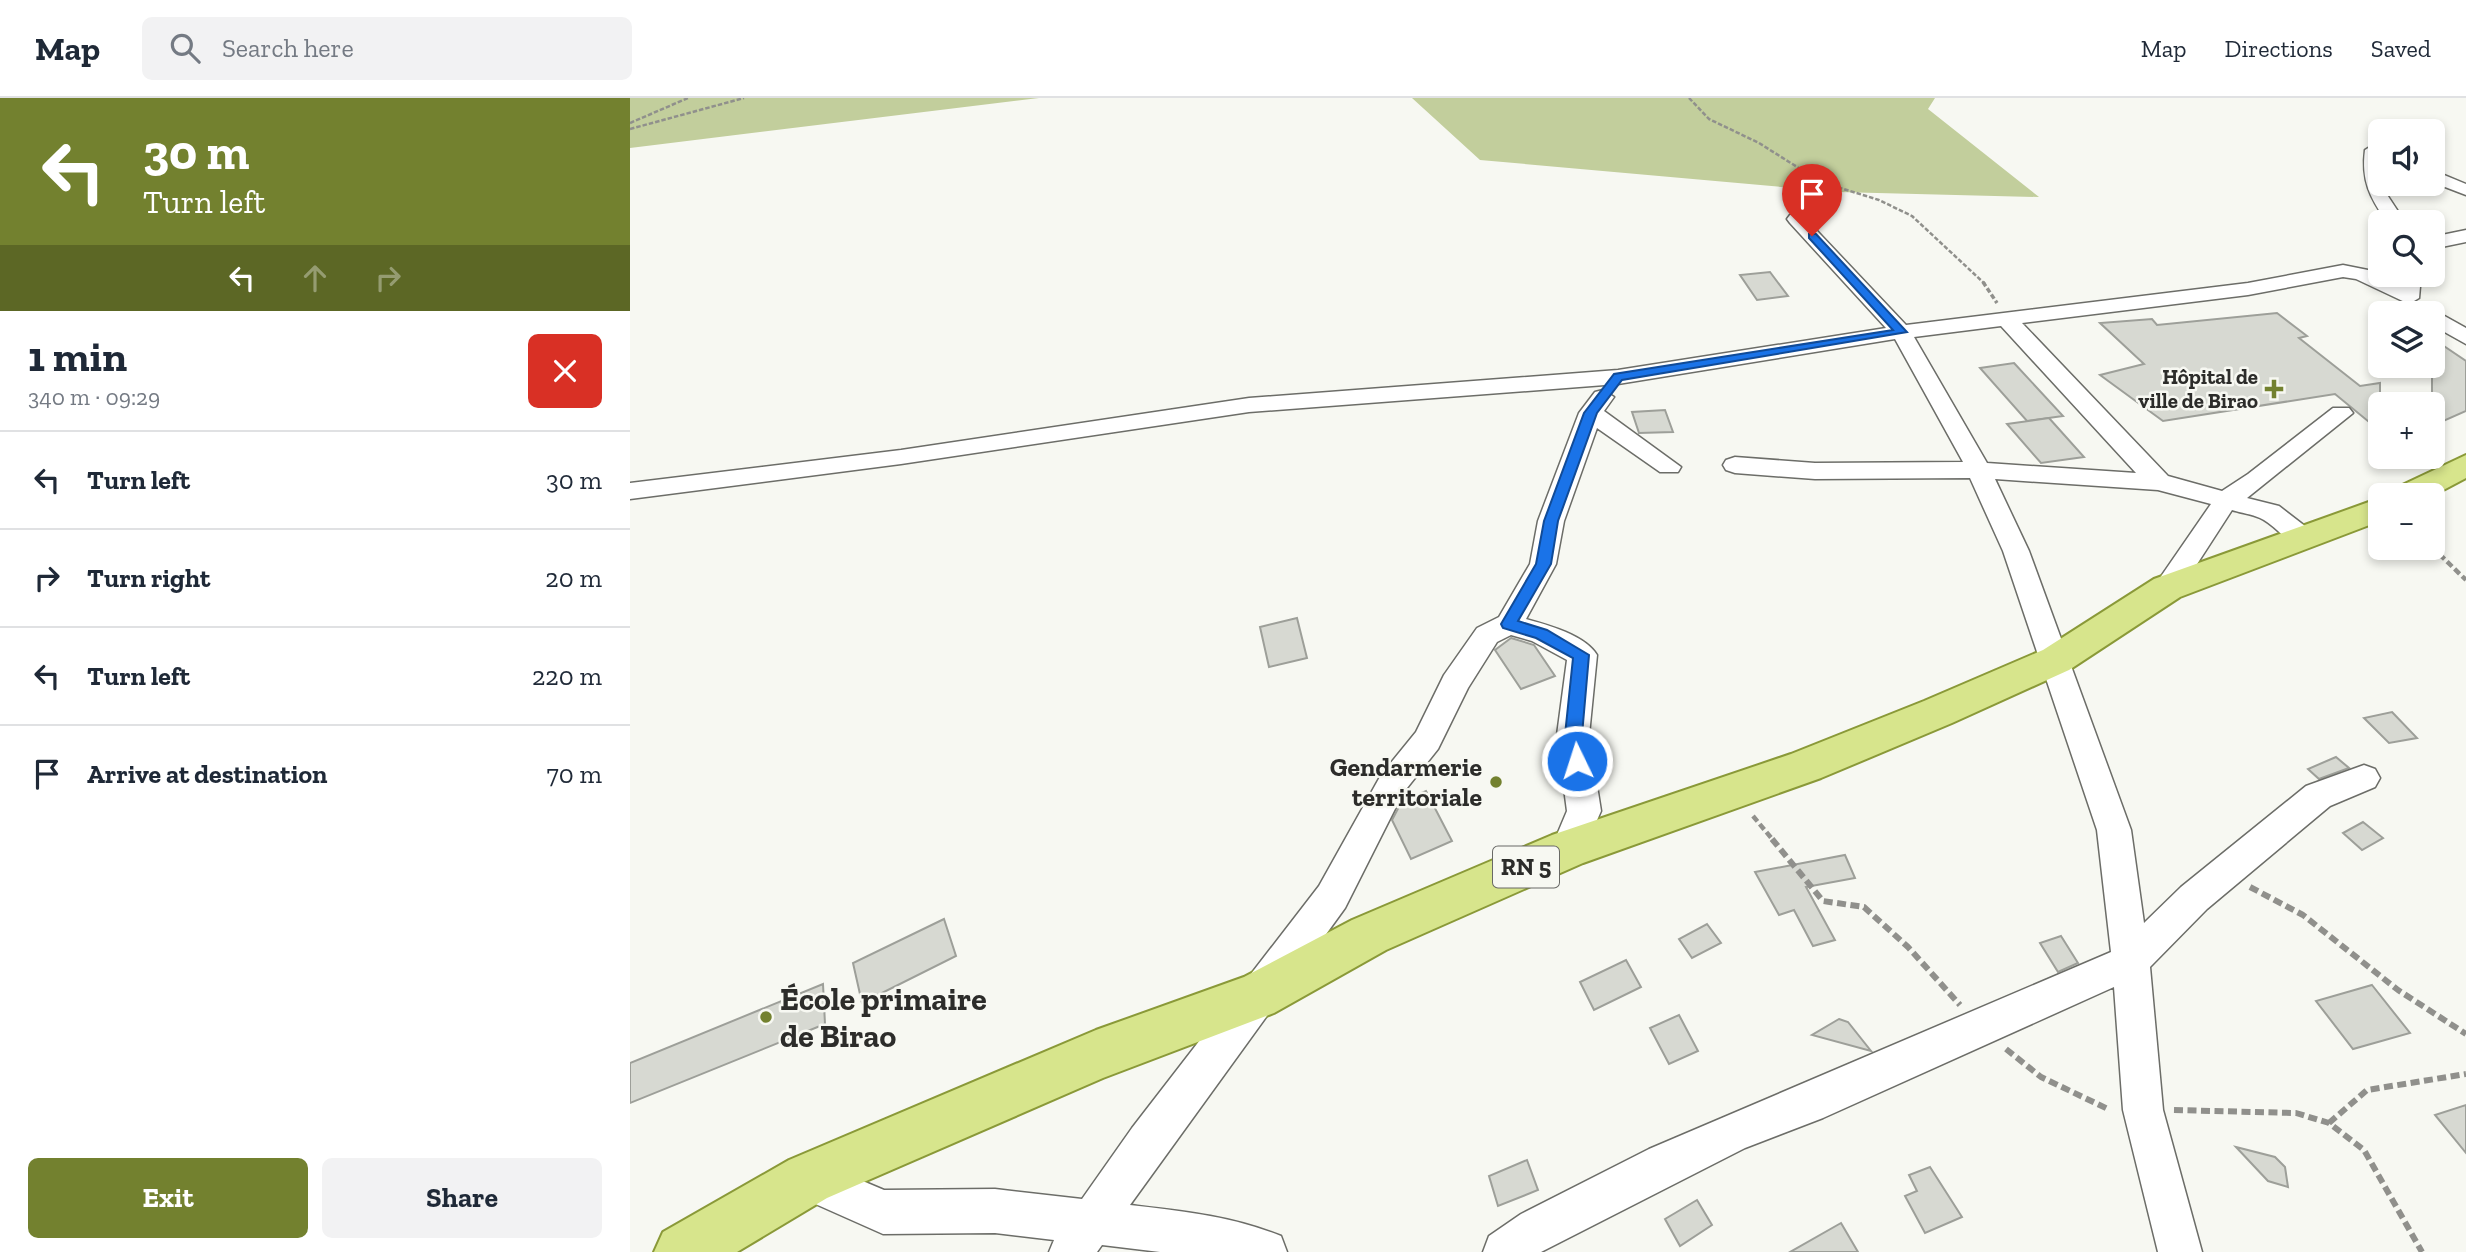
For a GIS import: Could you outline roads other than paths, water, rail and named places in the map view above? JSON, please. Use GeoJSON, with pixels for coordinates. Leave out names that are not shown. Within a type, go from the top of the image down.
{"type":"FeatureCollection","features":[{"type":"Feature","properties":{"kind":"main road"},"geometry":{"type":"LineString","coordinates":[[2432,483],[2466,466]]}},
{"type":"Feature","properties":{"kind":"main road","name":"RN 5"},"geometry":{"type":"LineString","coordinates":[[683,1252],[808,1179],[1096,1055],[1257,996],[1369,935],[1568,849],[1806,766],[2056,660],[2167,589],[2368,514]]}},
{"type":"Feature","properties":{"kind":"street"},"geometry":{"type":"LineString","coordinates":[[2445,180],[2466,190]]}},
{"type":"Feature","properties":{"kind":"street"},"geometry":{"type":"LineString","coordinates":[[2376,196],[2387,210]]}},
{"type":"Feature","properties":{"kind":"street"},"geometry":{"type":"LineString","coordinates":[[1796,219],[1901,332],[1979,470],[2016,551],[2114,830],[2131,961],[2143,1110],[2180,1252]]}},
{"type":"Feature","properties":{"kind":"street"},"geometry":{"type":"LineString","coordinates":[[2445,240],[2466,236]]}},
{"type":"Feature","properties":{"kind":"street"},"geometry":{"type":"LineString","coordinates":[[630,491],[901,457],[1249,405],[1618,377],[1901,332],[2248,289],[2343,271],[2361,274],[2413,301]]}},
{"type":"Feature","properties":{"kind":"street"},"geometry":{"type":"LineString","coordinates":[[2409,298],[2410,287]]}},
{"type":"Feature","properties":{"kind":"street"},"geometry":{"type":"LineString","coordinates":[[2006,319],[2159,482]]}},
{"type":"Feature","properties":{"kind":"street"},"geometry":{"type":"LineString","coordinates":[[2445,324],[2466,338]]}},
{"type":"Feature","properties":{"kind":"street"},"geometry":{"type":"LineString","coordinates":[[1081,1237],[1332,897],[1392,784],[1427,740],[1455,683],[1487,635],[1509,624],[1544,564],[1551,521],[1591,413],[1618,377]]}},
{"type":"Feature","properties":{"kind":"street"},"geometry":{"type":"LineString","coordinates":[[1591,413],[1669,467]]}},
{"type":"Feature","properties":{"kind":"street"},"geometry":{"type":"LineString","coordinates":[[2167,589],[2227,499],[2257,480],[2341,413]]}},
{"type":"Feature","properties":{"kind":"street"},"geometry":{"type":"LineString","coordinates":[[1735,466],[1815,471],[1979,470],[2159,482],[2270,512],[2305,539]]}},
{"type":"Feature","properties":{"kind":"street"},"geometry":{"type":"LineString","coordinates":[[1509,624],[1542,634],[1581,655],[1573,735],[1584,811],[1568,849]]}},
{"type":"Feature","properties":{"kind":"street"},"geometry":{"type":"LineString","coordinates":[[1505,1252],[1536,1228],[1737,1130],[1809,1104],[1889,1070],[1945,1041],[1980,1029],[2131,961],[2159,930],[2318,796],[2364,778]]}},
{"type":"Feature","properties":{"kind":"street"},"geometry":{"type":"LineString","coordinates":[[808,1179],[883,1212],[995,1211],[1081,1237],[1211,1236],[1265,1252]]}},
{"type":"Feature","properties":{"kind":"place","name":"Hôpital de ville de Birao"},"geometry":{"type":"Point","coordinates":[2274,389]}},
{"type":"Feature","properties":{"kind":"place","name":"Gendarmerie territoriale"},"geometry":{"type":"Point","coordinates":[1496,782]}},
{"type":"Feature","properties":{"kind":"place","name":"École primaire de Birao"},"geometry":{"type":"Point","coordinates":[766,1017]}}]}
